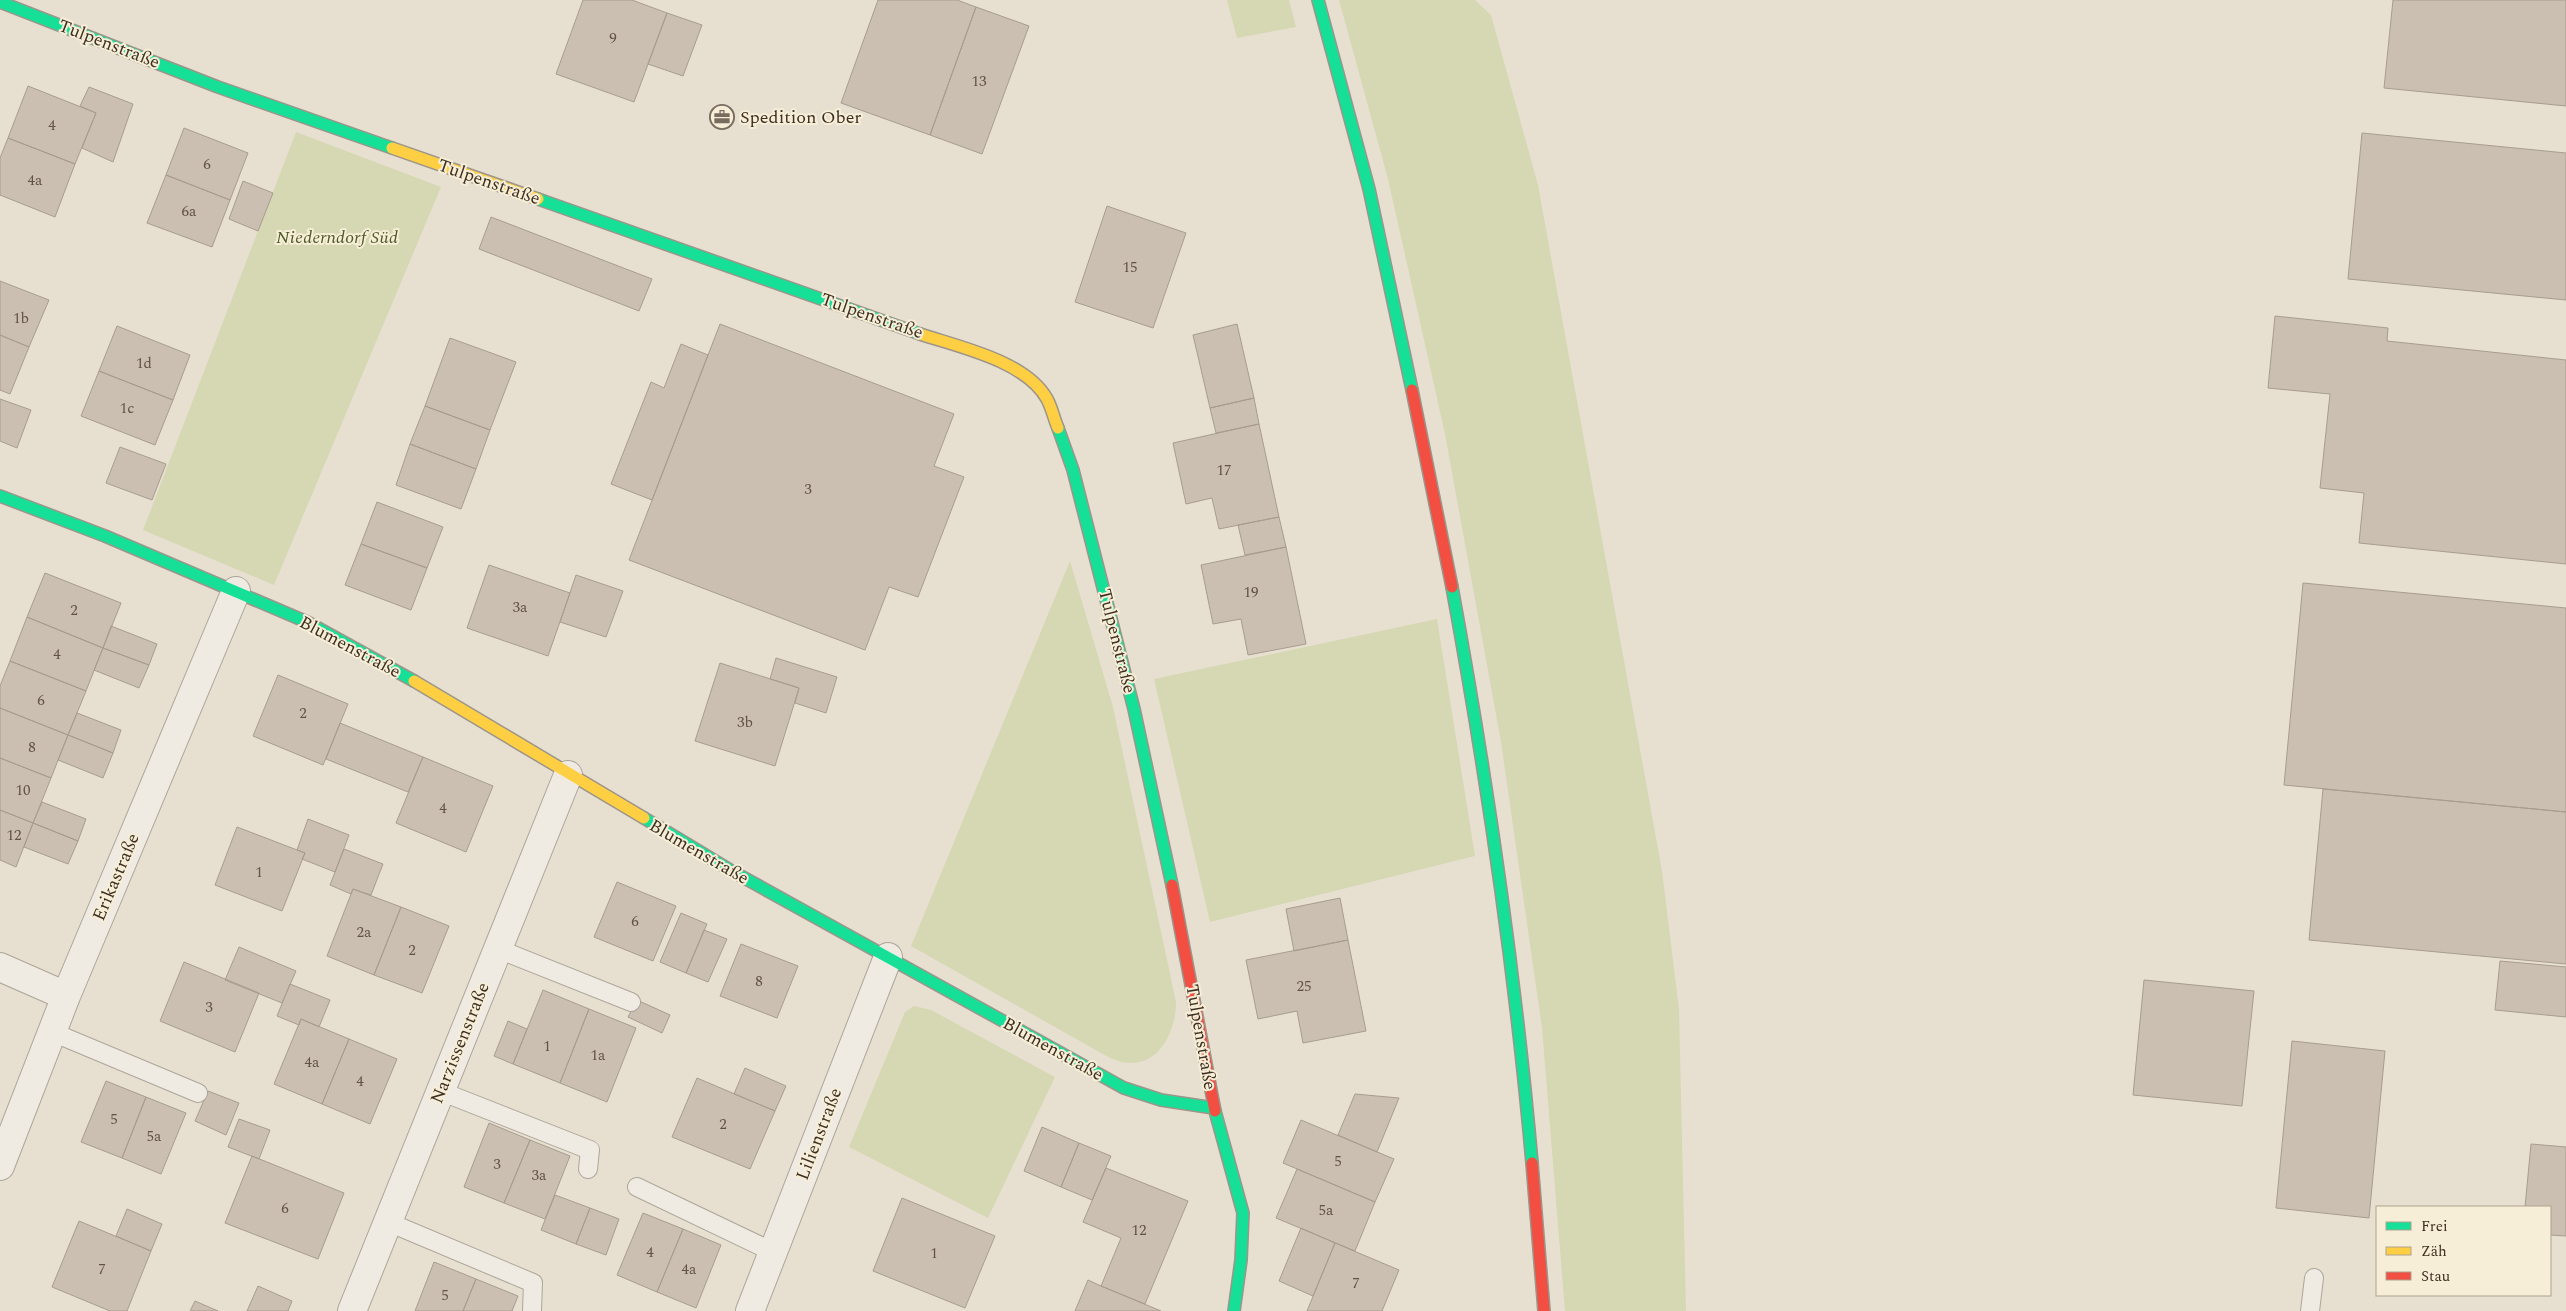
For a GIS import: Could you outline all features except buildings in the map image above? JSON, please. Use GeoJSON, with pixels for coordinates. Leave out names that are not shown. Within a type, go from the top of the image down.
{"type":"FeatureCollection","features":[{"type":"Feature","properties":{"kind":"street"},"geometry":{"type":"LineString","coordinates":[[1318,0],[1369,189],[1432,487],[1472,698],[1504,906],[1530,1145],[1544,1311]]}},
{"type":"Feature","properties":{"kind":"street","name":"Tulpenstraße"},"geometry":{"type":"LineString","coordinates":[[0,2],[218,86],[1009,365],[1035,384],[1047,399],[1073,470],[1134,709],[1182,931],[1214,1108]]}},
{"type":"Feature","properties":{"kind":"street","name":"Blumenstraße"},"geometry":{"type":"LineString","coordinates":[[0,496],[236,591],[307,622],[413,680],[568,775],[730,870],[888,956],[1074,1062],[1124,1088],[1161,1100],[1214,1108]]}},
{"type":"Feature","properties":{"kind":"street","name":"Erikastraße"},"geometry":{"type":"LineString","coordinates":[[0,1166],[66,996],[236,591]]}},
{"type":"Feature","properties":{"kind":"street","name":"Narzissenstraße"},"geometry":{"type":"LineString","coordinates":[[352,1311],[568,775]]}},
{"type":"Feature","properties":{"kind":"street","name":"Lilienstraße"},"geometry":{"type":"LineString","coordinates":[[750,1311],[888,956]]}},
{"type":"Feature","properties":{"kind":"street"},"geometry":{"type":"LineString","coordinates":[[0,968],[66,996]]}},
{"type":"Feature","properties":{"kind":"street"},"geometry":{"type":"LineString","coordinates":[[1214,1108],[1236,1181],[1243,1213],[1241,1260],[1234,1311]]}},
{"type":"Feature","properties":{"kind":"lane"},"geometry":{"type":"LineString","coordinates":[[498,950],[631,1002]]}},
{"type":"Feature","properties":{"kind":"lane"},"geometry":{"type":"LineString","coordinates":[[52,1032],[198,1093]]}},
{"type":"Feature","properties":{"kind":"lane"},"geometry":{"type":"LineString","coordinates":[[440,1091],[590,1150],[588,1169]]}},
{"type":"Feature","properties":{"kind":"lane"},"geometry":{"type":"LineString","coordinates":[[637,1187],[773,1252]]}},
{"type":"Feature","properties":{"kind":"lane"},"geometry":{"type":"LineString","coordinates":[[388,1222],[533,1283],[532,1310]]}},
{"type":"Feature","properties":{"kind":"lane"},"geometry":{"type":"LineString","coordinates":[[2310,1311],[2314,1278]]}},
{"type":"Feature","properties":{"kind":"green space"},"geometry":{"type":"Polygon","coordinates":[[[1227,0],[1289,0],[1296,27],[1237,38],[1227,0]]]}},
{"type":"Feature","properties":{"kind":"green space"},"geometry":{"type":"Polygon","coordinates":[[[1339,0],[1475,0],[1491,15],[1538,185],[1662,871],[1679,1009],[1686,1311],[1565,1311],[1542,1028],[1501,742],[1445,434],[1388,179],[1339,0]]]}},
{"type":"Feature","properties":{"kind":"green space","name":"Niederndorf Süd"},"geometry":{"type":"Polygon","coordinates":[[[296,132],[441,187],[274,585],[143,530],[296,132]]]}},
{"type":"Feature","properties":{"kind":"green space"},"geometry":{"type":"Polygon","coordinates":[[[1070,561],[1113,707],[1176,1002],[1173,1023],[1165,1043],[1150,1058],[1140,1062],[1127,1063],[1110,1058],[911,946],[1070,561]]]}},
{"type":"Feature","properties":{"kind":"green space"},"geometry":{"type":"Polygon","coordinates":[[[1437,619],[1475,856],[1210,922],[1154,679],[1437,619]]]}},
{"type":"Feature","properties":{"kind":"green space"},"geometry":{"type":"Polygon","coordinates":[[[914,1006],[931,1010],[1055,1077],[988,1218],[849,1147],[905,1012],[914,1006]]]}},
{"type":"Feature","properties":{"kind":"traffic: fast"},"geometry":{"type":"LineString","coordinates":[[1318,0],[1369,189],[1412,390]]}},
{"type":"Feature","properties":{"kind":"traffic: fast"},"geometry":{"type":"LineString","coordinates":[[0,2],[218,87],[392,148]]}},
{"type":"Feature","properties":{"kind":"traffic: fast"},"geometry":{"type":"LineString","coordinates":[[538,199],[920,334]]}},
{"type":"Feature","properties":{"kind":"traffic: fast"},"geometry":{"type":"LineString","coordinates":[[1058,428],[1073,470],[1134,709],[1172,885]]}},
{"type":"Feature","properties":{"kind":"traffic: fast"},"geometry":{"type":"LineString","coordinates":[[0,496],[105,536],[307,622],[414,681]]}},
{"type":"Feature","properties":{"kind":"traffic: fast"},"geometry":{"type":"LineString","coordinates":[[1452,587],[1477,730],[1499,874],[1517,1018],[1532,1163]]}},
{"type":"Feature","properties":{"kind":"traffic: fast"},"geometry":{"type":"LineString","coordinates":[[644,818],[730,870],[1124,1088],[1161,1100],[1214,1108]]}},
{"type":"Feature","properties":{"kind":"traffic: fast"},"geometry":{"type":"LineString","coordinates":[[1215,1111],[1243,1213],[1241,1260],[1234,1311]]}},
{"type":"Feature","properties":{"kind":"traffic: slow"},"geometry":{"type":"LineString","coordinates":[[392,148],[538,199]]}},
{"type":"Feature","properties":{"kind":"traffic: slow"},"geometry":{"type":"LineString","coordinates":[[920,334],[990,357],[1024,375],[1037,386],[1047,399],[1058,428]]}},
{"type":"Feature","properties":{"kind":"traffic: slow"},"geometry":{"type":"LineString","coordinates":[[414,681],[644,818]]}},
{"type":"Feature","properties":{"kind":"traffic: jam"},"geometry":{"type":"LineString","coordinates":[[1412,390],[1452,587]]}},
{"type":"Feature","properties":{"kind":"traffic: jam"},"geometry":{"type":"LineString","coordinates":[[1172,885],[1215,1111]]}},
{"type":"Feature","properties":{"kind":"traffic: jam"},"geometry":{"type":"LineString","coordinates":[[1532,1163],[1544,1311]]}},
{"type":"Feature","properties":{"kind":"place","name":"Spedition Ober"},"geometry":{"type":"Point","coordinates":[722,117]}}]}
